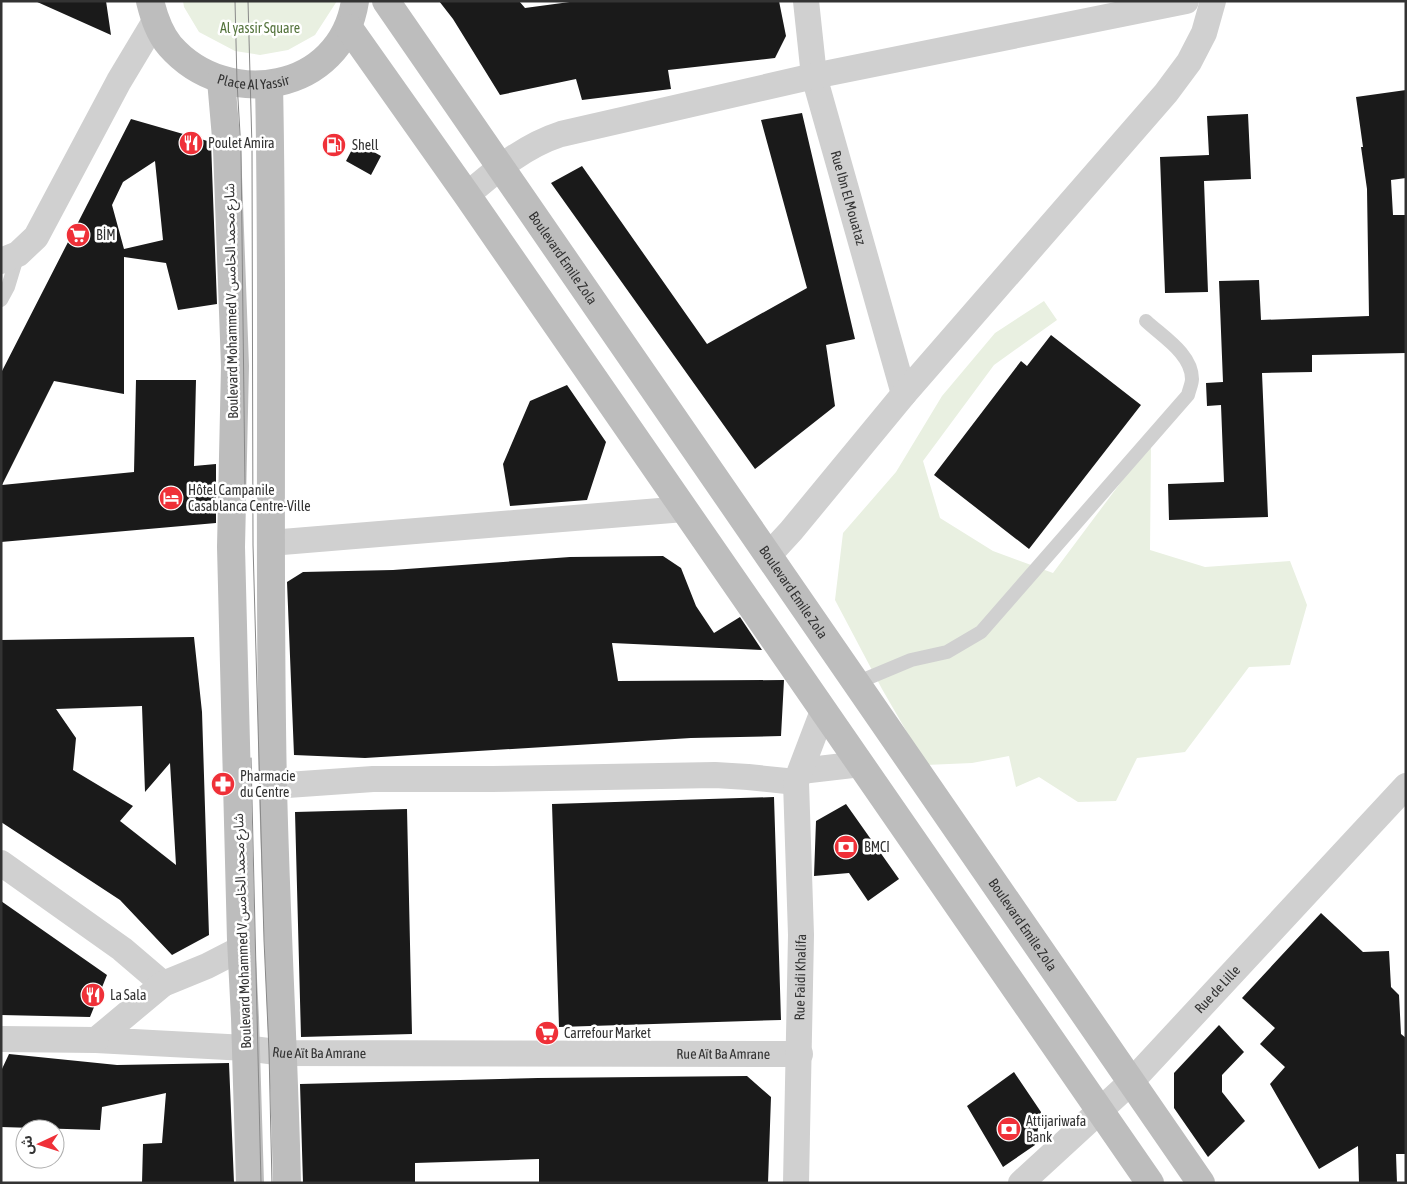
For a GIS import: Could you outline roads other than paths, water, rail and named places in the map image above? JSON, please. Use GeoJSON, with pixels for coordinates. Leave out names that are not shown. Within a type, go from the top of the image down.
{"type":"FeatureCollection","features":[{"type":"Feature","properties":{"kind":"main road","name":"Place Al Yassir"},"geometry":{"type":"LineString","coordinates":[[153,11],[169,44],[194,68],[221,80],[251,86],[278,83],[293,78],[322,62],[337,46],[349,28],[355,1]]}},
{"type":"Feature","properties":{"kind":"main road","name":"Boulevard Emile Zola"},"geometry":{"type":"LineString","coordinates":[[386,1],[1201,1183]]}},
{"type":"Feature","properties":{"kind":"main road"},"geometry":{"type":"LineString","coordinates":[[349,28],[467,195],[1150,1183]]}},
{"type":"Feature","properties":{"kind":"main road","name":"Boulevard Mohammed V شارع محمد الخامس"},"geometry":{"type":"LineString","coordinates":[[221,80],[227,159],[235,366],[231,547],[250,1183]]}},
{"type":"Feature","properties":{"kind":"main road"},"geometry":{"type":"LineString","coordinates":[[269,84],[270,544],[273,786],[284,1053],[287,1183]]}},
{"type":"Feature","properties":{"kind":"street","name":"Rue Ibn El Mouataz"},"geometry":{"type":"LineString","coordinates":[[806,1],[814,76],[904,394]]}},
{"type":"Feature","properties":{"kind":"street"},"geometry":{"type":"LineString","coordinates":[[467,195],[500,166],[532,146],[561,134],[814,76],[1186,1]]}},
{"type":"Feature","properties":{"kind":"street"},"geometry":{"type":"LineString","coordinates":[[768,556],[904,394],[1166,93],[1189,62],[1204,33],[1214,1]]}},
{"type":"Feature","properties":{"kind":"street"},"geometry":{"type":"LineString","coordinates":[[10,258],[36,237],[119,81],[153,11]]}},
{"type":"Feature","properties":{"kind":"street"},"geometry":{"type":"LineString","coordinates":[[270,544],[684,509]]}},
{"type":"Feature","properties":{"kind":"street","name":"Rue Faidi Khalifa"},"geometry":{"type":"LineString","coordinates":[[796,1183],[801,934],[798,777],[823,711]]}},
{"type":"Feature","properties":{"kind":"street"},"geometry":{"type":"LineString","coordinates":[[273,786],[373,779],[715,775],[798,777],[861,764]]}},
{"type":"Feature","properties":{"kind":"street","name":"Rue de Lille"},"geometry":{"type":"LineString","coordinates":[[1021,1183],[1131,1082],[1406,786]]}},
{"type":"Feature","properties":{"kind":"street"},"geometry":{"type":"LineString","coordinates":[[1,863],[122,949],[163,984]]}},
{"type":"Feature","properties":{"kind":"street"},"geometry":{"type":"LineString","coordinates":[[96,1040],[163,984],[207,966],[242,948]]}},
{"type":"Feature","properties":{"kind":"street","name":"Rue Aït Ba Amrane"},"geometry":{"type":"LineString","coordinates":[[1,1039],[96,1040],[246,1048],[284,1053],[800,1054]]}},
{"type":"Feature","properties":{"kind":"lane"},"geometry":{"type":"LineString","coordinates":[[1,300],[8,287],[10,258]]}},
{"type":"Feature","properties":{"kind":"lane"},"geometry":{"type":"LineString","coordinates":[[856,684],[910,660],[946,652],[980,632],[1188,395],[1193,381],[1190,364],[1182,354],[1146,321]]}},
{"type":"Feature","properties":{"kind":"tram line"},"geometry":{"type":"LineString","coordinates":[[235,1],[241,151],[245,488]]}},
{"type":"Feature","properties":{"kind":"tram line"},"geometry":{"type":"LineString","coordinates":[[248,1],[252,148],[253,545],[272,1183]]}},
{"type":"Feature","properties":{"kind":"tram line"},"geometry":{"type":"LineString","coordinates":[[251,758],[261,1183]]}},
{"type":"Feature","properties":{"kind":"place","name":"Poulet Amira"},"geometry":{"type":"Point","coordinates":[191,143]}},
{"type":"Feature","properties":{"kind":"place","name":"Shell"},"geometry":{"type":"Point","coordinates":[334,145]}},
{"type":"Feature","properties":{"kind":"place","name":"BİM"},"geometry":{"type":"Point","coordinates":[78,235]}},
{"type":"Feature","properties":{"kind":"place","name":"Hôtel Campanile Casablanca Centre-Ville"},"geometry":{"type":"Point","coordinates":[171,498]}},
{"type":"Feature","properties":{"kind":"place","name":"Pharmacie du Centre"},"geometry":{"type":"Point","coordinates":[223,784]}},
{"type":"Feature","properties":{"kind":"place","name":"BMCI"},"geometry":{"type":"Point","coordinates":[846,847]}},
{"type":"Feature","properties":{"kind":"place","name":"La Sala"},"geometry":{"type":"Point","coordinates":[93,995]}},
{"type":"Feature","properties":{"kind":"place","name":"Carrefour Market"},"geometry":{"type":"Point","coordinates":[547,1033]}},
{"type":"Feature","properties":{"kind":"place","name":"Attijariwafa Bank"},"geometry":{"type":"Point","coordinates":[1009,1129]}},
{"type":"Feature","properties":{"kind":"park label","name":"Al yassir Square"},"geometry":{"type":"Point","coordinates":[260,28]}}]}
